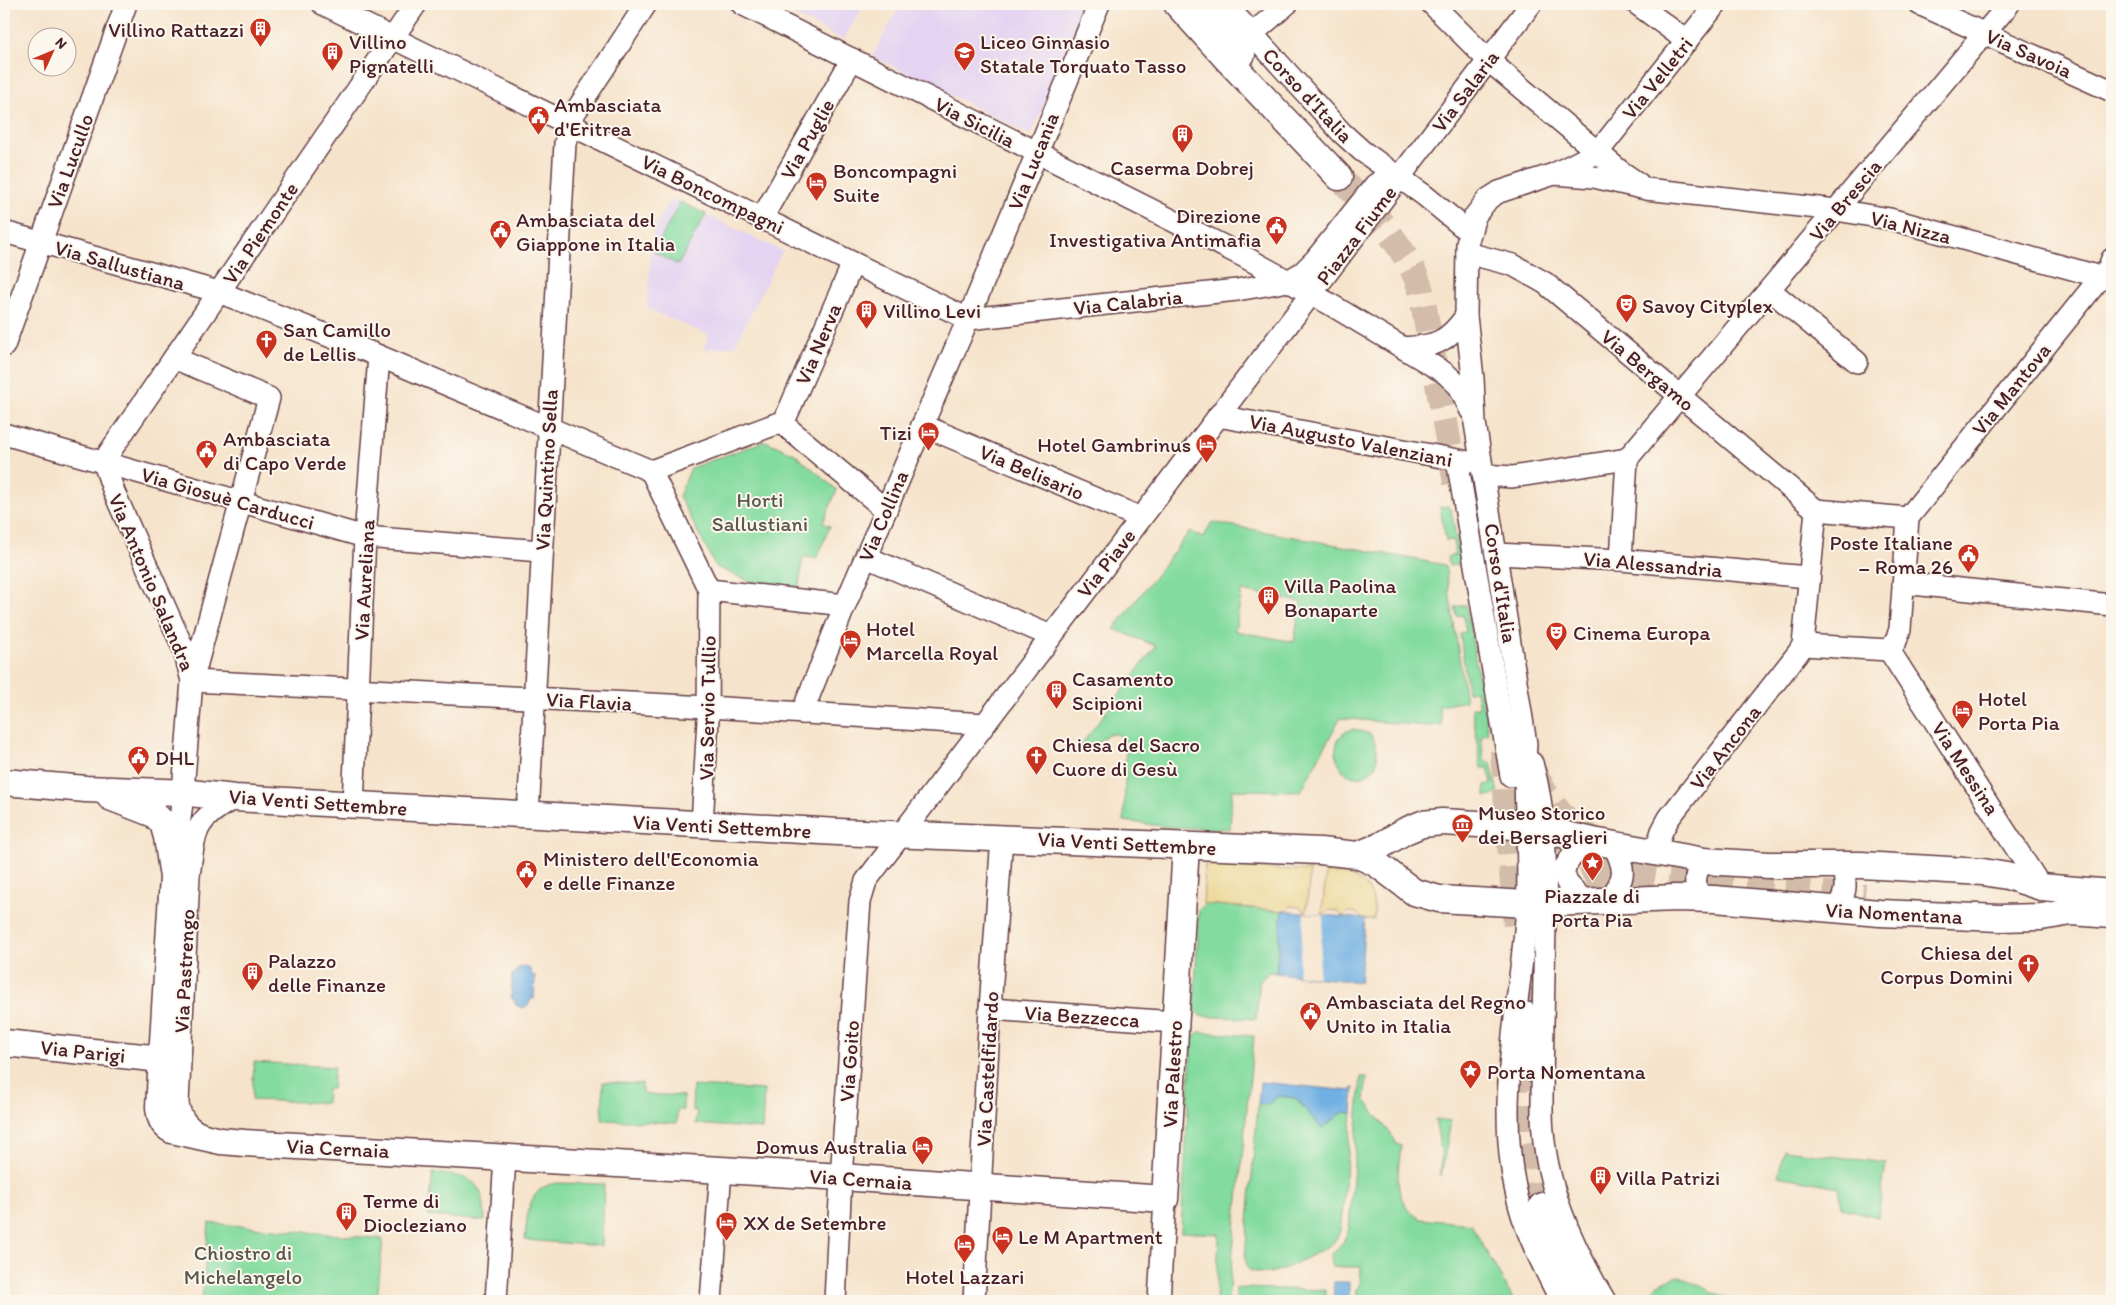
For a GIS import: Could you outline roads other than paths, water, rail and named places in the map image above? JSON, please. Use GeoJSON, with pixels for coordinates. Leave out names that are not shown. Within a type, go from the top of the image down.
{"type":"FeatureCollection","features":[{"type":"Feature","properties":{"kind":"main road","name":"Corso d'Italia"},"geometry":{"type":"LineString","coordinates":[[1177,4],[1240,49]]}},
{"type":"Feature","properties":{"kind":"main road","name":"Corso d'Italia"},"geometry":{"type":"LineString","coordinates":[[1196,4],[1240,49]]}},
{"type":"Feature","properties":{"kind":"main road"},"geometry":{"type":"LineString","coordinates":[[1207,4],[1240,49],[1344,172]]}},
{"type":"Feature","properties":{"kind":"main road","name":"Via Venti Settembre"},"geometry":{"type":"LineString","coordinates":[[4,782],[86,789],[183,792],[235,798],[702,825],[1320,851],[1358,855],[1377,864],[1417,894],[1433,898],[1536,904]]}},
{"type":"Feature","properties":{"kind":"main road","name":"Via Venti Settembre"},"geometry":{"type":"LineString","coordinates":[[86,789],[154,814]]}},
{"type":"Feature","properties":{"kind":"main road","name":"Via Pastrengo"},"geometry":{"type":"LineString","coordinates":[[154,814],[163,823],[166,831],[173,877],[160,1113],[163,1124],[172,1130]]}},
{"type":"Feature","properties":{"kind":"main road","name":"Via Venti Settembre"},"geometry":{"type":"LineString","coordinates":[[1358,855],[1422,824],[1442,822],[1524,827]]}},
{"type":"Feature","properties":{"kind":"main road"},"geometry":{"type":"LineString","coordinates":[[1524,827],[1693,859]]}},
{"type":"Feature","properties":{"kind":"main road","name":"Via Palestro"},"geometry":{"type":"LineString","coordinates":[[1166,1199],[1186,846]]}},
{"type":"Feature","properties":{"kind":"main road","name":"Via Nomentana"},"geometry":{"type":"LineString","coordinates":[[1693,859],[1770,865],[1842,865],[1983,872],[2007,876],[2041,887],[2112,893]]}},
{"type":"Feature","properties":{"kind":"main road"},"geometry":{"type":"LineString","coordinates":[[2041,887],[1866,890],[2006,902],[2072,912]]}},
{"type":"Feature","properties":{"kind":"main road"},"geometry":{"type":"LineString","coordinates":[[1536,904],[1610,899]]}},
{"type":"Feature","properties":{"kind":"main road","name":"Via Nomentana"},"geometry":{"type":"LineString","coordinates":[[1610,899],[1702,899],[1835,910],[2007,918],[2072,912],[2112,915]]}},
{"type":"Feature","properties":{"kind":"main road","name":"Via Parigi"},"geometry":{"type":"LineString","coordinates":[[4,1043],[162,1059]]}},
{"type":"Feature","properties":{"kind":"main road","name":"Via Cernaia"},"geometry":{"type":"LineString","coordinates":[[172,1130],[221,1141],[720,1170],[1166,1199]]}},
{"type":"Feature","properties":{"kind":"main road"},"geometry":{"type":"LineString","coordinates":[[1540,1206],[1563,1259],[1586,1301]]}},
{"type":"Feature","properties":{"kind":"street","name":"Via Lucullo"},"geometry":{"type":"LineString","coordinates":[[4,346],[126,4]]}},
{"type":"Feature","properties":{"kind":"street","name":"Via Boncompagni"},"geometry":{"type":"LineString","coordinates":[[323,4],[968,319]]}},
{"type":"Feature","properties":{"kind":"street","name":"Via Piemonte"},"geometry":{"type":"LineString","coordinates":[[104,463],[416,4]]}},
{"type":"Feature","properties":{"kind":"street","name":"Via Quintino Sella"},"geometry":{"type":"LineString","coordinates":[[528,815],[541,550],[565,143],[569,125],[574,114],[646,4]]}},
{"type":"Feature","properties":{"kind":"street","name":"Via Sicilia"},"geometry":{"type":"LineString","coordinates":[[742,4],[1243,256],[1288,281]]}},
{"type":"Feature","properties":{"kind":"street","name":"Via Lucania"},"geometry":{"type":"LineString","coordinates":[[968,319],[1099,4]]}},
{"type":"Feature","properties":{"kind":"street","name":"Corso d'Italia"},"geometry":{"type":"LineString","coordinates":[[1225,4],[1240,49],[1368,156],[1399,177]]}},
{"type":"Feature","properties":{"kind":"street"},"geometry":{"type":"LineString","coordinates":[[1240,49],[1287,4]]}},
{"type":"Feature","properties":{"kind":"street"},"geometry":{"type":"LineString","coordinates":[[1432,4],[1488,60],[1598,152]]}},
{"type":"Feature","properties":{"kind":"street","name":"Via Salaria"},"geometry":{"type":"LineString","coordinates":[[1399,177],[1422,150],[1531,4]]}},
{"type":"Feature","properties":{"kind":"street"},"geometry":{"type":"LineString","coordinates":[[1637,4],[1687,41]]}},
{"type":"Feature","properties":{"kind":"street","name":"Via Velletri"},"geometry":{"type":"LineString","coordinates":[[1598,152],[1716,4]]}},
{"type":"Feature","properties":{"kind":"street","name":"Via Savoia"},"geometry":{"type":"LineString","coordinates":[[1919,4],[2112,91]]}},
{"type":"Feature","properties":{"kind":"street","name":"Via Brescia"},"geometry":{"type":"LineString","coordinates":[[1627,458],[2009,4]]}},
{"type":"Feature","properties":{"kind":"street","name":"Via Puglie"},"geometry":{"type":"LineString","coordinates":[[762,218],[852,59]]}},
{"type":"Feature","properties":{"kind":"street","name":"Via Nizza"},"geometry":{"type":"LineString","coordinates":[[1470,232],[1475,216],[1492,196],[1554,174],[1598,152],[1620,171],[1646,189]]}},
{"type":"Feature","properties":{"kind":"street","name":"Via Nizza"},"geometry":{"type":"LineString","coordinates":[[1554,174],[1594,177],[1646,189],[1836,210],[1890,219],[2107,279]]}},
{"type":"Feature","properties":{"kind":"street","name":"Piazza Fiume"},"geometry":{"type":"LineString","coordinates":[[1288,281],[1303,272],[1315,260],[1375,185],[1383,180],[1399,177],[1470,232]]}},
{"type":"Feature","properties":{"kind":"street","name":"Piazza Fiume"},"geometry":{"type":"LineString","coordinates":[[1312,294],[1399,177]]}},
{"type":"Feature","properties":{"kind":"street","name":"Via Sallustiana"},"geometry":{"type":"LineString","coordinates":[[4,232],[219,292],[379,356],[651,471]]}},
{"type":"Feature","properties":{"kind":"street"},"geometry":{"type":"LineString","coordinates":[[1403,348],[1427,346],[1444,340],[1457,329],[1466,316],[1467,253],[1470,232]]}},
{"type":"Feature","properties":{"kind":"street","name":"Via Bergamo"},"geometry":{"type":"LineString","coordinates":[[1467,253],[1510,264],[1533,276],[1681,396],[1816,510]]}},
{"type":"Feature","properties":{"kind":"street"},"geometry":{"type":"LineString","coordinates":[[1237,290],[1245,273],[1243,256]]}},
{"type":"Feature","properties":{"kind":"street","name":"Via Mantova"},"geometry":{"type":"LineString","coordinates":[[1908,518],[2107,279],[2112,259]]}},
{"type":"Feature","properties":{"kind":"street","name":"Piazza Fiume"},"geometry":{"type":"LineString","coordinates":[[1312,294],[1315,260]]}},
{"type":"Feature","properties":{"kind":"street","name":"Via Nerva"},"geometry":{"type":"LineString","coordinates":[[784,424],[853,263]]}},
{"type":"Feature","properties":{"kind":"street","name":"Piazza Fiume"},"geometry":{"type":"LineString","coordinates":[[1288,281],[1403,348]]}},
{"type":"Feature","properties":{"kind":"street","name":"Via Calabria"},"geometry":{"type":"LineString","coordinates":[[968,319],[1237,290],[1288,281]]}},
{"type":"Feature","properties":{"kind":"street"},"geometry":{"type":"LineString","coordinates":[[1770,290],[1857,362]]}},
{"type":"Feature","properties":{"kind":"street","name":"Via Piave"},"geometry":{"type":"LineString","coordinates":[[902,834],[1050,636],[1312,294]]}},
{"type":"Feature","properties":{"kind":"street","name":"Corso d'Italia"},"geometry":{"type":"LineString","coordinates":[[1466,316],[1473,378],[1475,423],[1484,470],[1526,744],[1510,776]]}},
{"type":"Feature","properties":{"kind":"street","name":"Via Collina"},"geometry":{"type":"LineString","coordinates":[[802,714],[845,605],[968,319]]}},
{"type":"Feature","properties":{"kind":"street","name":"Corso d'Italia"},"geometry":{"type":"LineString","coordinates":[[1403,348],[1455,382],[1463,392],[1475,423]]}},
{"type":"Feature","properties":{"kind":"street","name":"Via Aureliana"},"geometry":{"type":"LineString","coordinates":[[353,805],[365,537],[379,356]]}},
{"type":"Feature","properties":{"kind":"street"},"geometry":{"type":"LineString","coordinates":[[174,358],[269,398],[192,681]]}},
{"type":"Feature","properties":{"kind":"street","name":"Via Augusto Valenziani"},"geometry":{"type":"LineString","coordinates":[[1218,416],[1457,460],[1484,470],[1512,477],[1627,458]]}},
{"type":"Feature","properties":{"kind":"street"},"geometry":{"type":"LineString","coordinates":[[845,605],[709,590],[651,471],[776,424],[784,424],[886,510]]}},
{"type":"Feature","properties":{"kind":"street","name":"Via Belisario"},"geometry":{"type":"LineString","coordinates":[[922,426],[1142,518]]}},
{"type":"Feature","properties":{"kind":"street","name":"Via Giosuè Carducci"},"geometry":{"type":"LineString","coordinates":[[4,434],[365,537],[541,550]]}},
{"type":"Feature","properties":{"kind":"street"},"geometry":{"type":"LineString","coordinates":[[1621,560],[1627,458]]}},
{"type":"Feature","properties":{"kind":"street","name":"Corso d'Italia"},"geometry":{"type":"LineString","coordinates":[[1457,460],[1510,776],[1510,808],[1524,827]]}},
{"type":"Feature","properties":{"kind":"street","name":"Via Antonio Salandra"},"geometry":{"type":"LineString","coordinates":[[104,463],[114,492],[184,650],[192,681],[183,792]]}},
{"type":"Feature","properties":{"kind":"street"},"geometry":{"type":"LineString","coordinates":[[1816,510],[1908,518],[1900,629],[1896,641],[1889,650],[1803,645],[1808,577],[1816,510]]}},
{"type":"Feature","properties":{"kind":"street","name":"Via Alessandria"},"geometry":{"type":"LineString","coordinates":[[1497,554],[1621,560],[1808,577]]}},
{"type":"Feature","properties":{"kind":"street"},"geometry":{"type":"LineString","coordinates":[[866,557],[1050,636]]}},
{"type":"Feature","properties":{"kind":"street"},"geometry":{"type":"LineString","coordinates":[[1904,583],[2112,605]]}},
{"type":"Feature","properties":{"kind":"street","name":"Via Servio Tullio"},"geometry":{"type":"LineString","coordinates":[[702,825],[708,707],[709,590]]}},
{"type":"Feature","properties":{"kind":"street","name":"Via Ancona"},"geometry":{"type":"LineString","coordinates":[[1655,853],[1662,831],[1669,818],[1803,645]]}},
{"type":"Feature","properties":{"kind":"street","name":"Via Messina"},"geometry":{"type":"LineString","coordinates":[[1889,650],[2041,887]]}},
{"type":"Feature","properties":{"kind":"street","name":"Via Flavia"},"geometry":{"type":"LineString","coordinates":[[192,681],[708,707],[985,724]]}},
{"type":"Feature","properties":{"kind":"street"},"geometry":{"type":"LineString","coordinates":[[1526,744],[1538,786],[1524,827],[1536,904],[1545,932],[1542,1074],[1544,1147],[1540,1206],[1561,1301]]}},
{"type":"Feature","properties":{"kind":"street","name":"Via Pastrengo"},"geometry":{"type":"LineString","coordinates":[[173,877],[183,792]]}},
{"type":"Feature","properties":{"kind":"street","name":"Via Pastrengo"},"geometry":{"type":"LineString","coordinates":[[221,1141],[201,1134],[188,1125],[180,1112],[178,1098],[188,891],[192,850],[204,818],[216,808],[235,798]]}},
{"type":"Feature","properties":{"kind":"street","name":"Via Goito"},"geometry":{"type":"LineString","coordinates":[[835,1301],[841,1178],[860,897],[869,875],[902,834]]}},
{"type":"Feature","properties":{"kind":"street","name":"Via Castelfidardo"},"geometry":{"type":"LineString","coordinates":[[974,1301],[990,1009],[1002,837]]}},
{"type":"Feature","properties":{"kind":"street"},"geometry":{"type":"LineString","coordinates":[[1584,901],[1567,883],[1563,870],[1572,856],[1603,843],[1624,872],[1622,882],[1610,899]]}},
{"type":"Feature","properties":{"kind":"street"},"geometry":{"type":"LineString","coordinates":[[1693,859],[1697,872],[1694,881],[1702,899]]}},
{"type":"Feature","properties":{"kind":"street"},"geometry":{"type":"LineString","coordinates":[[1835,910],[1843,899],[1847,888],[1842,865]]}},
{"type":"Feature","properties":{"kind":"street"},"geometry":{"type":"LineString","coordinates":[[1536,904],[1524,958],[1511,1045],[1508,1088],[1513,1174],[1578,1252],[1605,1301]]}},
{"type":"Feature","properties":{"kind":"street"},"geometry":{"type":"LineString","coordinates":[[1524,958],[1527,1062],[1530,1069],[1542,1074]]}},
{"type":"Feature","properties":{"kind":"street","name":"Via Bezzecca"},"geometry":{"type":"LineString","coordinates":[[990,1009],[1175,1022]]}},
{"type":"Feature","properties":{"kind":"street"},"geometry":{"type":"LineString","coordinates":[[496,1301],[505,1158]]}},
{"type":"Feature","properties":{"kind":"street"},"geometry":{"type":"LineString","coordinates":[[711,1301],[720,1170]]}},
{"type":"Feature","properties":{"kind":"street","name":"Via Palestro"},"geometry":{"type":"LineString","coordinates":[[1159,1301],[1166,1199]]}},
{"type":"Feature","properties":{"kind":"water"},"geometry":{"type":"Polygon","coordinates":[[[1282,911],[1365,919],[1360,982],[1276,973],[1282,911]]]}},
{"type":"Feature","properties":{"kind":"water"},"geometry":{"type":"Polygon","coordinates":[[[524,966],[530,969],[532,975],[535,976],[534,999],[531,999],[528,1006],[522,1008],[516,1005],[513,998],[511,998],[512,974],[515,974],[518,968],[524,966]]]}},
{"type":"Feature","properties":{"kind":"water"},"geometry":{"type":"Polygon","coordinates":[[[1260,1082],[1351,1091],[1354,1087],[1352,1113],[1343,1112],[1322,1129],[1296,1098],[1278,1096],[1267,1105],[1258,1104],[1260,1082]]]}},
{"type":"Feature","properties":{"kind":"water"},"geometry":{"type":"Polygon","coordinates":[[[1334,1282],[1349,1282],[1349,1301],[1333,1301],[1334,1282]]]}},
{"type":"Feature","properties":{"kind":"tunnel"},"geometry":{"type":"LineString","coordinates":[[1339,177],[1387,230],[1415,275],[1421,291],[1456,483]]}},
{"type":"Feature","properties":{"kind":"tunnel"},"geometry":{"type":"LineString","coordinates":[[1503,750],[1516,925]]}},
{"type":"Feature","properties":{"kind":"tunnel"},"geometry":{"type":"LineString","coordinates":[[1534,772],[1558,811],[1573,825],[1593,839]]}},
{"type":"Feature","properties":{"kind":"tunnel"},"geometry":{"type":"LineString","coordinates":[[1561,837],[1581,852],[1602,863],[1650,877],[1700,884],[1865,897]]}},
{"type":"Feature","properties":{"kind":"tunnel"},"geometry":{"type":"LineString","coordinates":[[1553,904],[1569,890],[1586,880],[1605,874],[1626,871]]}},
{"type":"Feature","properties":{"kind":"tunnel"},"geometry":{"type":"LineString","coordinates":[[1527,948],[1532,1028],[1531,1102],[1533,1144],[1542,1206]]}},
{"type":"Feature","properties":{"kind":"place","name":"Villino Rattazzi"},"geometry":{"type":"Point","coordinates":[260,48]}},
{"type":"Feature","properties":{"kind":"place","name":"Villino Pignatelli"},"geometry":{"type":"Point","coordinates":[333,72]}},
{"type":"Feature","properties":{"kind":"place","name":"Liceo Ginnasio Statale Torquato Tasso"},"geometry":{"type":"Point","coordinates":[964,72]}},
{"type":"Feature","properties":{"kind":"place","name":"Ambasciata d'Eritrea"},"geometry":{"type":"Point","coordinates":[538,135]}},
{"type":"Feature","properties":{"kind":"place","name":"Caserma Dobrej"},"geometry":{"type":"Point","coordinates":[1182,154]}},
{"type":"Feature","properties":{"kind":"place","name":"Boncompagni Suite"},"geometry":{"type":"Point","coordinates":[817,201]}},
{"type":"Feature","properties":{"kind":"place","name":"Direzione Investigativa Antimafia"},"geometry":{"type":"Point","coordinates":[1277,246]}},
{"type":"Feature","properties":{"kind":"place","name":"Ambasciata del Giappone in Italia"},"geometry":{"type":"Point","coordinates":[500,250]}},
{"type":"Feature","properties":{"kind":"place","name":"Savoy Cityplex"},"geometry":{"type":"Point","coordinates":[1626,324]}},
{"type":"Feature","properties":{"kind":"place","name":"Villino Levi"},"geometry":{"type":"Point","coordinates":[867,329]}},
{"type":"Feature","properties":{"kind":"place","name":"San Camillo de Lellis"},"geometry":{"type":"Point","coordinates":[267,360]}},
{"type":"Feature","properties":{"kind":"place","name":"Tizi"},"geometry":{"type":"Point","coordinates":[928,451]}},
{"type":"Feature","properties":{"kind":"place","name":"Hotel Gambrinus"},"geometry":{"type":"Point","coordinates":[1207,463]}},
{"type":"Feature","properties":{"kind":"place","name":"Ambasciata di Capo Verde"},"geometry":{"type":"Point","coordinates":[207,469]}},
{"type":"Feature","properties":{"kind":"place","name":"Poste Italiane – Roma 26"},"geometry":{"type":"Point","coordinates":[1969,573]}},
{"type":"Feature","properties":{"kind":"place","name":"Villa Paolina Bonaparte"},"geometry":{"type":"Point","coordinates":[1268,616]}},
{"type":"Feature","properties":{"kind":"place","name":"Cinema Europa"},"geometry":{"type":"Point","coordinates":[1557,651]}},
{"type":"Feature","properties":{"kind":"place","name":"Hotel Marcella Royal"},"geometry":{"type":"Point","coordinates":[850,659]}},
{"type":"Feature","properties":{"kind":"place","name":"Casamento Scipioni"},"geometry":{"type":"Point","coordinates":[1056,709]}},
{"type":"Feature","properties":{"kind":"place","name":"Hotel Porta Pia"},"geometry":{"type":"Point","coordinates":[1962,729]}},
{"type":"Feature","properties":{"kind":"place","name":"Chiesa del Sacro Cuore di Gesù"},"geometry":{"type":"Point","coordinates":[1036,775]}},
{"type":"Feature","properties":{"kind":"place","name":"DHL"},"geometry":{"type":"Point","coordinates":[139,776]}},
{"type":"Feature","properties":{"kind":"place","name":"Museo Storico dei Bersaglieri"},"geometry":{"type":"Point","coordinates":[1462,843]}},
{"type":"Feature","properties":{"kind":"place","name":"Piazzale di Porta Pia"},"geometry":{"type":"Point","coordinates":[1592,882]}},
{"type":"Feature","properties":{"kind":"place","name":"Ministero dell'Economia e delle Finanze"},"geometry":{"type":"Point","coordinates":[527,889]}},
{"type":"Feature","properties":{"kind":"place","name":"Chiesa del Corpus Domini"},"geometry":{"type":"Point","coordinates":[2029,983]}},
{"type":"Feature","properties":{"kind":"place","name":"Palazzo delle Finanze"},"geometry":{"type":"Point","coordinates":[252,991]}},
{"type":"Feature","properties":{"kind":"place","name":"Ambasciata del Regno Unito in Italia"},"geometry":{"type":"Point","coordinates":[1310,1032]}},
{"type":"Feature","properties":{"kind":"place","name":"Porta Nomentana"},"geometry":{"type":"Point","coordinates":[1471,1090]}},
{"type":"Feature","properties":{"kind":"place","name":"Domus Australia"},"geometry":{"type":"Point","coordinates":[923,1165]}},
{"type":"Feature","properties":{"kind":"place","name":"Villa Patrizi"},"geometry":{"type":"Point","coordinates":[1600,1196]}},
{"type":"Feature","properties":{"kind":"place","name":"Terme di Diocleziano"},"geometry":{"type":"Point","coordinates":[347,1231]}},
{"type":"Feature","properties":{"kind":"place","name":"XX de Setembre"},"geometry":{"type":"Point","coordinates":[727,1241]}},
{"type":"Feature","properties":{"kind":"place","name":"Le M Apartment"},"geometry":{"type":"Point","coordinates":[1002,1255]}},
{"type":"Feature","properties":{"kind":"place","name":"Hotel Lazzari"},"geometry":{"type":"Point","coordinates":[965,1263]}},
{"type":"Feature","properties":{"kind":"park label","name":"Horti Sallustiani"},"geometry":{"type":"Point","coordinates":[760,511]}},
{"type":"Feature","properties":{"kind":"park label","name":"Chiostro di Michelangelo"},"geometry":{"type":"Point","coordinates":[243,1264]}}]}
